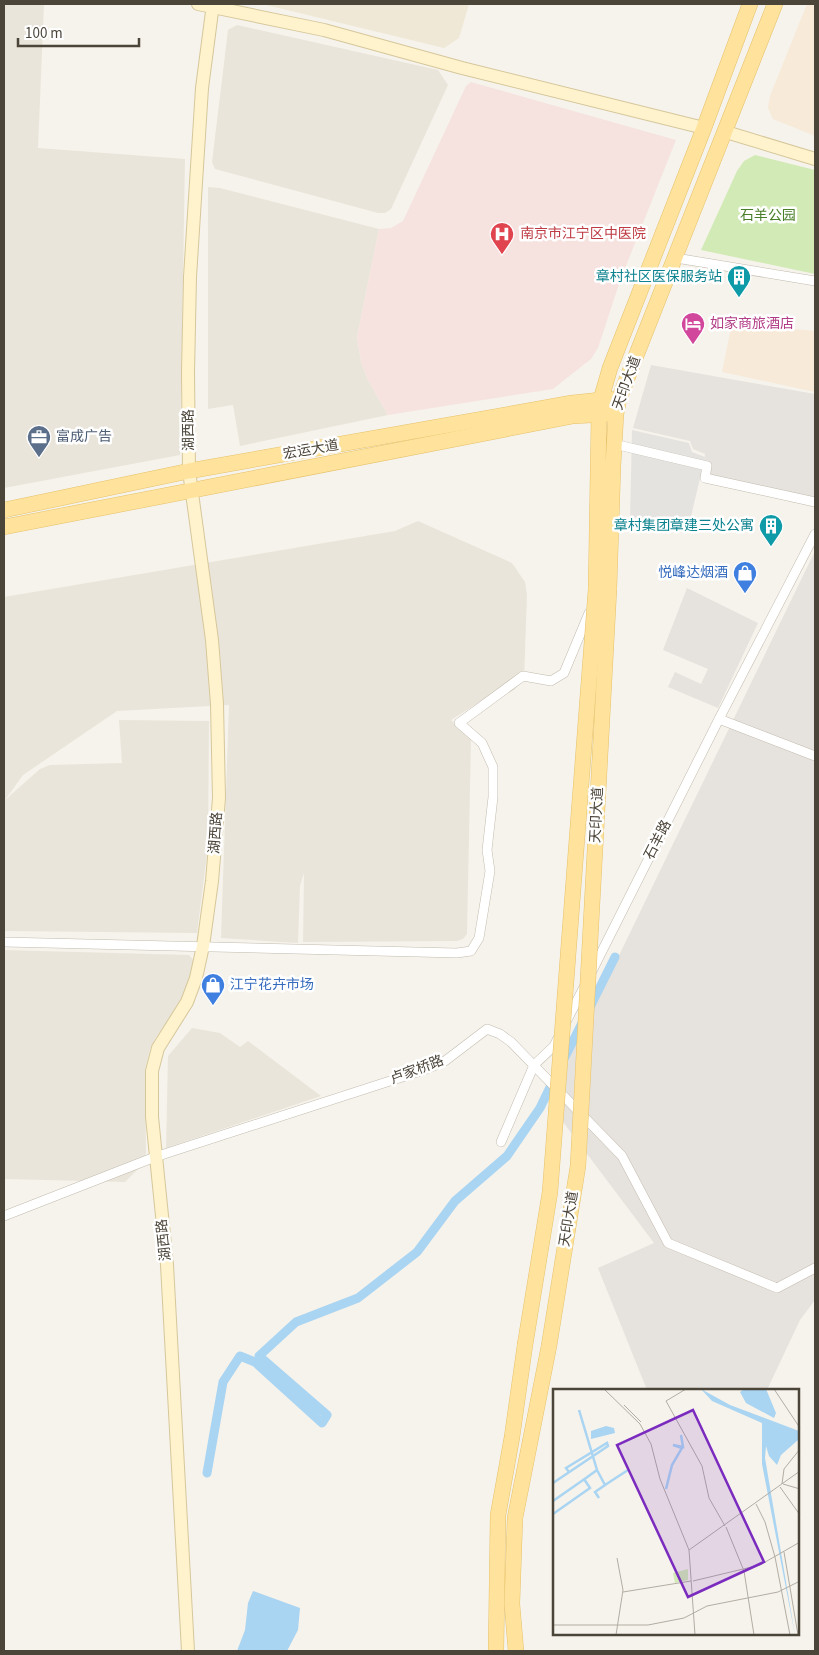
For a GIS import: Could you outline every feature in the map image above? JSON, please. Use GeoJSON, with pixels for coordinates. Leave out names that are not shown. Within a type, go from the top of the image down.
{"type":"FeatureCollection","features":[{"type":"Feature","properties":{"kind":"main road","name":"天印大道"},"geometry":{"type":"LineString","coordinates":[[516,1651],[512,1604],[515,1518],[549,1346],[578,1166],[602,589],[600,407],[610,368],[704,128],[750,4]]}},
{"type":"Feature","properties":{"kind":"main road","name":"天印大道"},"geometry":{"type":"LineString","coordinates":[[496,1651],[498,1515],[550,1192],[618,406],[775,4]]}},
{"type":"Feature","properties":{"kind":"main road","name":"宏运大道"},"geometry":{"type":"LineString","coordinates":[[4,510],[189,472],[572,402],[600,407],[618,406]]}},
{"type":"Feature","properties":{"kind":"main road","name":"宏运大道"},"geometry":{"type":"LineString","coordinates":[[4,527],[574,416],[600,407]]}},
{"type":"Feature","properties":{"kind":"street"},"geometry":{"type":"LineString","coordinates":[[198,4],[212,5],[324,30],[472,70],[704,128]]}},
{"type":"Feature","properties":{"kind":"street","name":"湖西路"},"geometry":{"type":"LineString","coordinates":[[188,1651],[167,1265],[155,1157],[152,1117],[152,1071],[158,1048],[187,1002],[196,978],[203,946],[212,881],[219,798],[217,714],[212,640],[189,472],[188,372],[190,277],[202,88],[212,5]]}},
{"type":"Feature","properties":{"kind":"street"},"geometry":{"type":"LineString","coordinates":[[726,132],[815,158]]}},
{"type":"Feature","properties":{"kind":"street"},"geometry":{"type":"LineString","coordinates":[[676,258],[815,281]]}},
{"type":"Feature","properties":{"kind":"street"},"geometry":{"type":"LineString","coordinates":[[614,444],[707,466],[705,478],[815,502]]}},
{"type":"Feature","properties":{"kind":"street","name":"石羊路"},"geometry":{"type":"LineString","coordinates":[[501,1142],[534,1065],[554,1046],[719,719],[815,534]]}},
{"type":"Feature","properties":{"kind":"street"},"geometry":{"type":"LineString","coordinates":[[4,942],[457,953],[471,951],[479,938],[490,871],[487,850],[493,797],[492,767],[482,743],[459,722],[524,676],[551,681],[564,673],[602,589]]}},
{"type":"Feature","properties":{"kind":"street"},"geometry":{"type":"LineString","coordinates":[[719,719],[815,756]]}},
{"type":"Feature","properties":{"kind":"street","name":"卢家桥路"},"geometry":{"type":"LineString","coordinates":[[4,1216],[155,1157],[427,1069],[445,1061],[487,1029],[500,1034],[511,1042],[622,1156],[668,1243],[777,1288],[815,1268]]}},
{"type":"Feature","properties":{"kind":"shaded area"},"geometry":{"type":"Polygon","coordinates":[[[4,4],[44,4],[38,148],[185,159],[180,455],[4,488],[4,4]]]}},
{"type":"Feature","properties":{"kind":"shaded area"},"geometry":{"type":"Polygon","coordinates":[[[262,4],[469,4],[459,38],[444,48],[262,4]]]}},
{"type":"Feature","properties":{"kind":"shaded area"},"geometry":{"type":"Polygon","coordinates":[[[807,4],[815,4],[815,136],[773,119],[768,108],[770,96],[807,4]]]}},
{"type":"Feature","properties":{"kind":"shaded area"},"geometry":{"type":"Polygon","coordinates":[[[237,25],[438,70],[448,85],[391,209],[385,213],[378,213],[215,169],[212,162],[228,30],[237,25]]]}},
{"type":"Feature","properties":{"kind":"shaded area","name":"南京市江宁区中医院"},"geometry":{"type":"Polygon","coordinates":[[[471,82],[676,140],[620,281],[598,348],[591,359],[553,389],[388,415],[368,380],[361,362],[357,337],[379,229],[391,228],[403,221],[466,86],[471,82]]]}},
{"type":"Feature","properties":{"kind":"shaded area"},"geometry":{"type":"Polygon","coordinates":[[[208,187],[220,188],[379,229],[357,337],[361,362],[368,380],[388,415],[240,446],[233,405],[208,409],[208,187]]]}},
{"type":"Feature","properties":{"kind":"shaded area"},"geometry":{"type":"Polygon","coordinates":[[[732,323],[815,331],[815,392],[722,372],[732,323]]]}},
{"type":"Feature","properties":{"kind":"shaded area"},"geometry":{"type":"Polygon","coordinates":[[[651,365],[815,394],[815,505],[701,481],[705,454],[693,449],[690,441],[633,428],[651,365]]]}},
{"type":"Feature","properties":{"kind":"shaded area"},"geometry":{"type":"Polygon","coordinates":[[[632,430],[689,443],[692,452],[705,457],[690,521],[684,520],[683,527],[630,520],[632,430]]]}},
{"type":"Feature","properties":{"kind":"shaded area"},"geometry":{"type":"Polygon","coordinates":[[[418,521],[512,563],[525,582],[527,595],[524,680],[514,690],[495,700],[484,699],[451,720],[471,739],[467,934],[463,939],[457,941],[303,942],[304,873],[300,886],[298,943],[221,938],[229,705],[117,711],[23,775],[5,800],[40,769],[50,765],[122,763],[119,720],[209,721],[208,846],[197,933],[4,931],[4,597],[395,531],[418,521]]]}},
{"type":"Feature","properties":{"kind":"shaded area"},"geometry":{"type":"Polygon","coordinates":[[[815,551],[815,1300],[800,1320],[767,1389],[647,1389],[598,1268],[654,1243],[548,1102],[815,551]]]}},
{"type":"Feature","properties":{"kind":"shaded area"},"geometry":{"type":"Polygon","coordinates":[[[687,588],[758,623],[718,708],[668,687],[675,672],[701,684],[708,669],[663,650],[687,588]]]}},
{"type":"Feature","properties":{"kind":"shaded area"},"geometry":{"type":"Polygon","coordinates":[[[4,950],[189,955],[194,961],[189,986],[182,1002],[156,1037],[150,1049],[145,1070],[146,1153],[142,1165],[125,1182],[4,1179],[4,950]]]}},
{"type":"Feature","properties":{"kind":"shaded area"},"geometry":{"type":"Polygon","coordinates":[[[192,1028],[220,1033],[240,1047],[248,1041],[321,1096],[166,1148],[168,1056],[192,1028]]]}},
{"type":"Feature","properties":{"kind":"green space","name":"石羊公园"},"geometry":{"type":"Polygon","coordinates":[[[755,155],[815,170],[815,274],[701,250],[737,171],[744,161],[755,155]]]}},
{"type":"Feature","properties":{"kind":"water"},"geometry":{"type":"Polygon","coordinates":[[[253,1591],[300,1608],[298,1630],[287,1651],[237,1651],[245,1630],[248,1603],[253,1591]]]}},
{"type":"Feature","properties":{"kind":"waterway"},"geometry":{"type":"LineString","coordinates":[[590,1007],[615,957]]}},
{"type":"Feature","properties":{"kind":"waterway"},"geometry":{"type":"LineString","coordinates":[[564,1059],[583,1021]]}},
{"type":"Feature","properties":{"kind":"waterway"},"geometry":{"type":"LineString","coordinates":[[207,1473],[223,1382],[240,1356],[255,1362],[322,1423],[327,1415],[259,1356],[296,1322],[358,1298],[417,1252],[455,1201],[507,1156],[540,1108],[555,1077]]}},
{"type":"Feature","properties":{"kind":"place","name":"南京市江宁区中医院"},"geometry":{"type":"Point","coordinates":[502,255]}},
{"type":"Feature","properties":{"kind":"place","name":"章村社区医保服务站"},"geometry":{"type":"Point","coordinates":[739,298]}},
{"type":"Feature","properties":{"kind":"place","name":"如家商旅酒店"},"geometry":{"type":"Point","coordinates":[693,345]}},
{"type":"Feature","properties":{"kind":"place","name":"富成广告"},"geometry":{"type":"Point","coordinates":[39,458]}},
{"type":"Feature","properties":{"kind":"place","name":"章村集团章建三处公寓"},"geometry":{"type":"Point","coordinates":[771,547]}},
{"type":"Feature","properties":{"kind":"place","name":"悦峰达烟酒"},"geometry":{"type":"Point","coordinates":[745,594]}},
{"type":"Feature","properties":{"kind":"place","name":"江宁花卉市场"},"geometry":{"type":"Point","coordinates":[213,1006]}}]}
